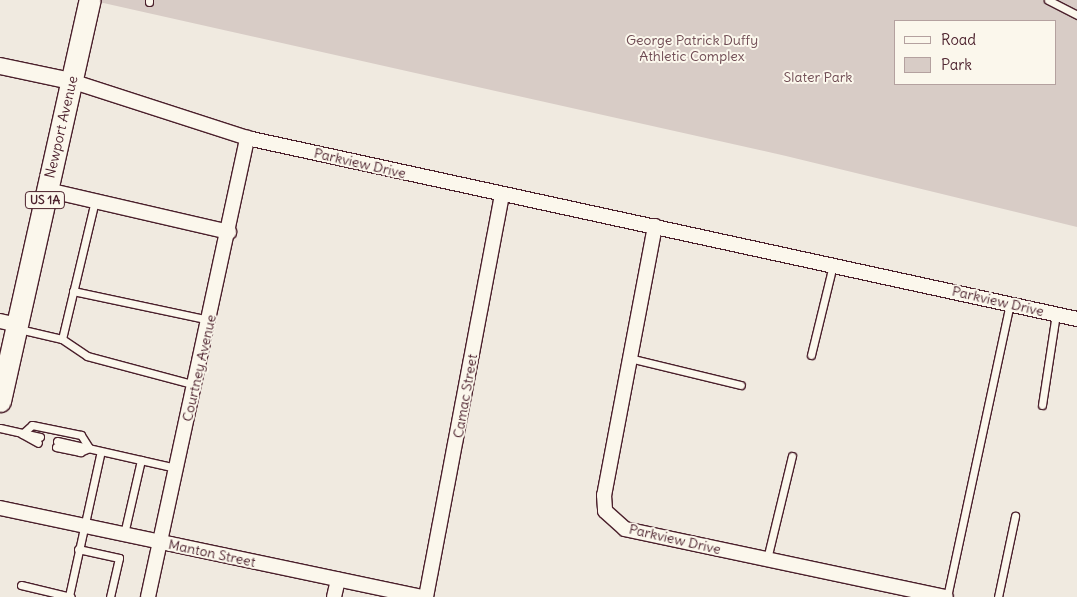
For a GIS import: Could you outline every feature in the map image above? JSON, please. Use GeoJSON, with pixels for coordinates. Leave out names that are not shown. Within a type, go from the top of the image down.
{"type":"FeatureCollection","features":[{"type":"Feature","properties":{"kind":"main road","name":"Newport Avenue"},"geometry":{"type":"LineString","coordinates":[[0,401],[11,325],[47,190],[90,0]]}},
{"type":"Feature","properties":{"kind":"street"},"geometry":{"type":"LineString","coordinates":[[0,66],[71,82]]}},
{"type":"Feature","properties":{"kind":"street","name":"Parkview Drive"},"geometry":{"type":"LineString","coordinates":[[71,82],[247,138],[1077,318]]}},
{"type":"Feature","properties":{"kind":"street","name":"Courtney Avenue"},"geometry":{"type":"LineString","coordinates":[[148,597],[229,232],[247,138]]}},
{"type":"Feature","properties":{"kind":"street"},"geometry":{"type":"LineString","coordinates":[[47,190],[229,232]]}},
{"type":"Feature","properties":{"kind":"street","name":"Camac Street"},"geometry":{"type":"LineString","coordinates":[[425,597],[502,194]]}},
{"type":"Feature","properties":{"kind":"street","name":"Parkview Drive"},"geometry":{"type":"LineString","coordinates":[[655,226],[604,495],[605,511],[625,529],[946,597]]}},
{"type":"Feature","properties":{"kind":"street","name":"Manton Street"},"geometry":{"type":"LineString","coordinates":[[0,508],[425,597]]}},
{"type":"Feature","properties":{"kind":"street"},"geometry":{"type":"LineString","coordinates":[[334,597],[338,580]]}},
{"type":"Feature","properties":{"kind":"lane"},"geometry":{"type":"LineString","coordinates":[[1048,0],[1077,15]]}},
{"type":"Feature","properties":{"kind":"lane"},"geometry":{"type":"LineString","coordinates":[[62,339],[94,201]]}},
{"type":"Feature","properties":{"kind":"lane"},"geometry":{"type":"LineString","coordinates":[[811,355],[833,265]]}},
{"type":"Feature","properties":{"kind":"lane"},"geometry":{"type":"LineString","coordinates":[[73,291],[210,320]]}},
{"type":"Feature","properties":{"kind":"lane"},"geometry":{"type":"LineString","coordinates":[[946,597],[1010,303]]}},
{"type":"Feature","properties":{"kind":"lane"},"geometry":{"type":"LineString","coordinates":[[1042,405],[1056,314]]}},
{"type":"Feature","properties":{"kind":"lane"},"geometry":{"type":"LineString","coordinates":[[11,325],[62,339],[87,356],[195,385]]}},
{"type":"Feature","properties":{"kind":"lane"},"geometry":{"type":"LineString","coordinates":[[629,358],[741,384]]}},
{"type":"Feature","properties":{"kind":"lane"},"geometry":{"type":"LineString","coordinates":[[22,434],[32,425],[40,426],[81,435],[89,448]]}},
{"type":"Feature","properties":{"kind":"lane"},"geometry":{"type":"LineString","coordinates":[[0,428],[39,440]]}},
{"type":"Feature","properties":{"kind":"lane"},"geometry":{"type":"LineString","coordinates":[[57,444],[89,448],[176,468]]}},
{"type":"Feature","properties":{"kind":"lane"},"geometry":{"type":"LineString","coordinates":[[21,585],[70,597],[83,525],[101,451]]}},
{"type":"Feature","properties":{"kind":"lane"},"geometry":{"type":"LineString","coordinates":[[767,559],[792,456]]}},
{"type":"Feature","properties":{"kind":"lane"},"geometry":{"type":"LineString","coordinates":[[124,534],[141,460]]}},
{"type":"Feature","properties":{"kind":"lane"},"geometry":{"type":"LineString","coordinates":[[998,597],[1015,516]]}},
{"type":"Feature","properties":{"kind":"lane"},"geometry":{"type":"LineString","coordinates":[[78,549],[119,558],[110,597]]}},
{"type":"Feature","properties":{"kind":"green space","name":"Slater Park"},"geometry":{"type":"Polygon","coordinates":[[[90,0],[1077,0],[1077,227],[786,156],[90,0]]]}},
{"type":"Feature","properties":{"kind":"park label","name":"George Patrick Duffy Athletic Complex"},"geometry":{"type":"Point","coordinates":[692,48]}}]}
